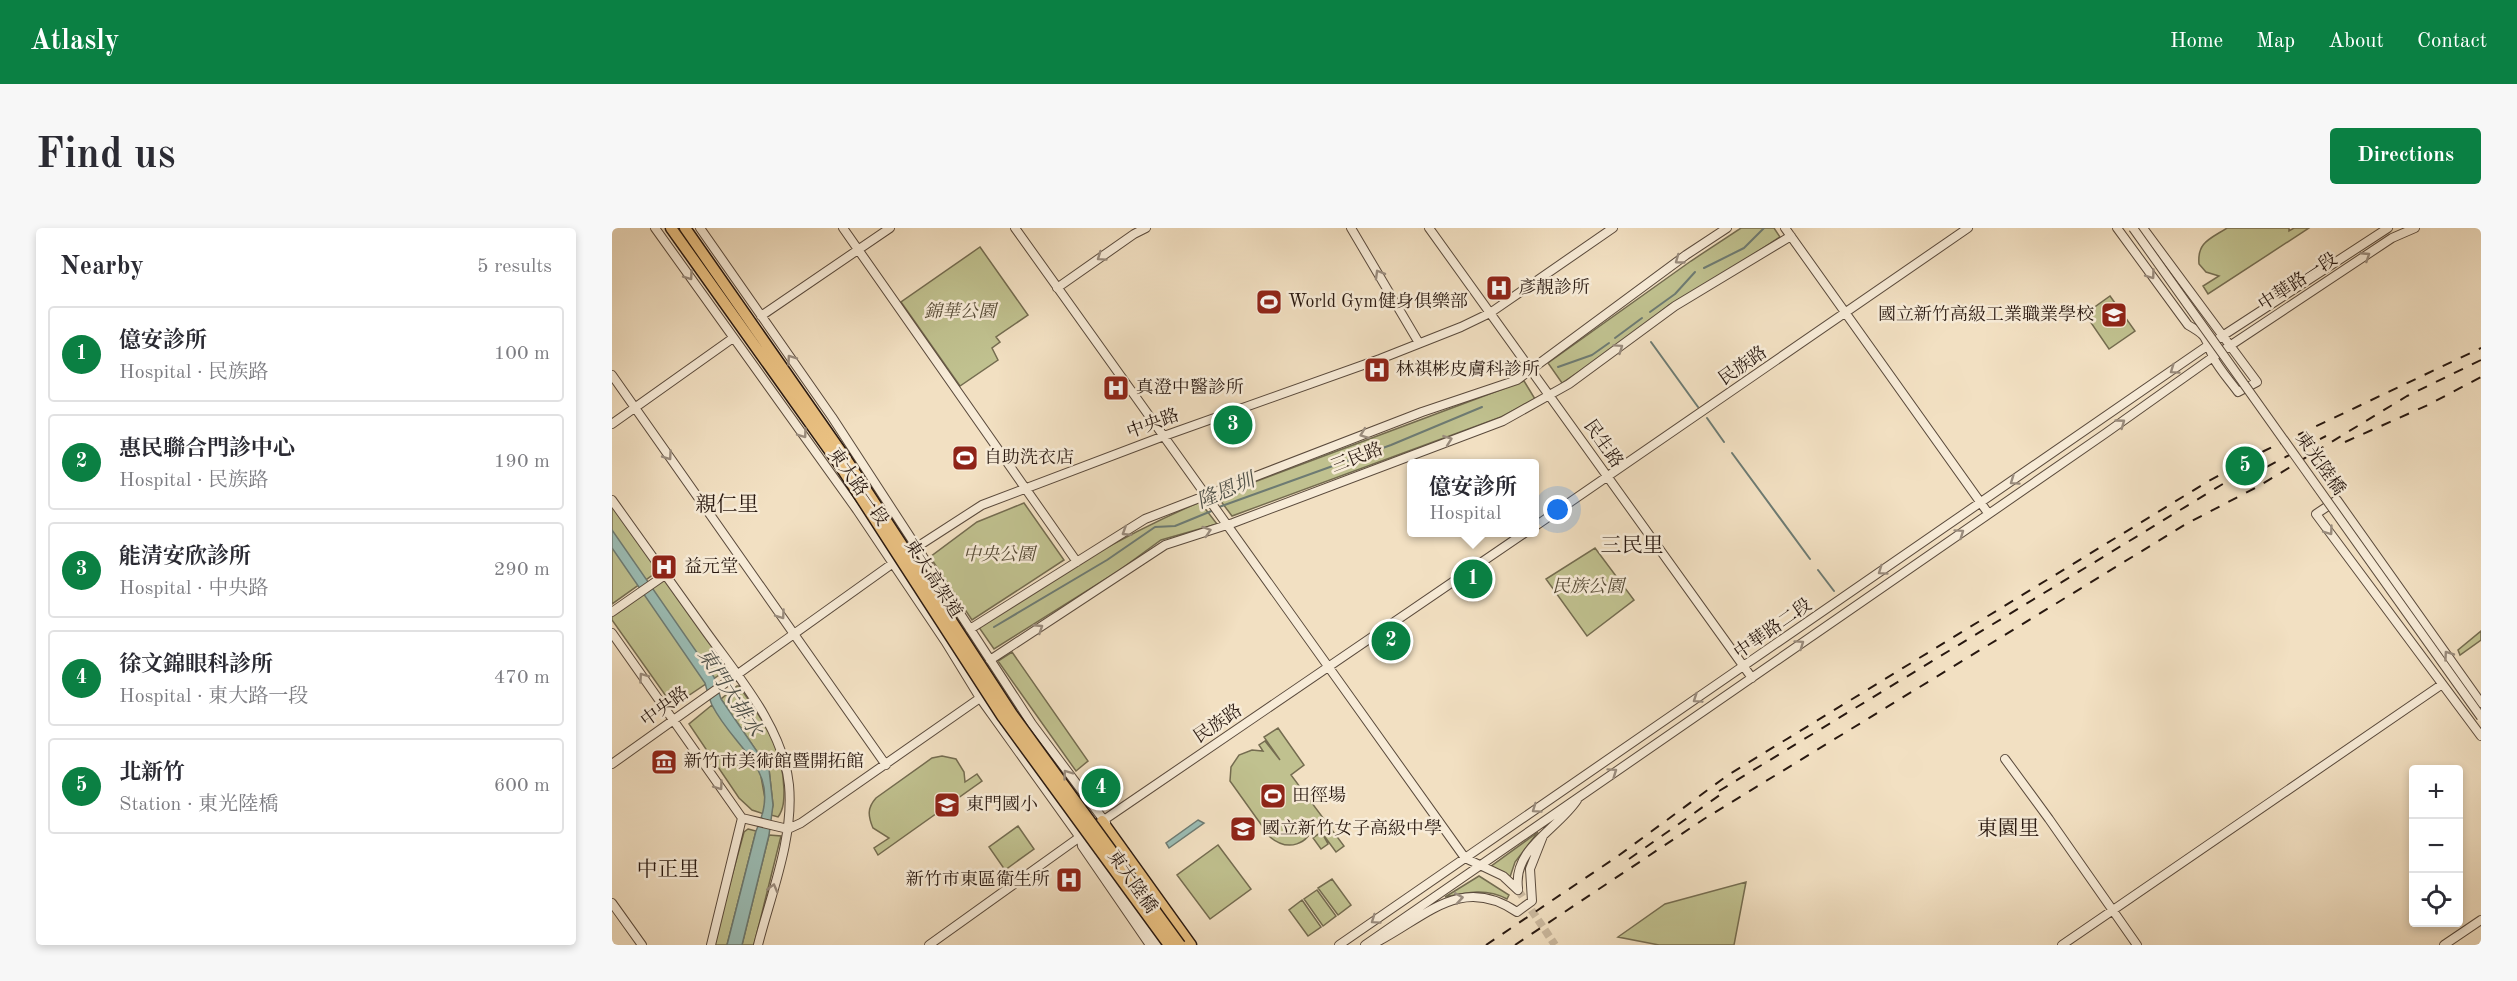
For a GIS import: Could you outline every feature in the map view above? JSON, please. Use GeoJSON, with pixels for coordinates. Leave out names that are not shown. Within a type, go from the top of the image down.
{"type":"FeatureCollection","features":[{"type":"Feature","properties":{"kind":"main road","name":"東大高架道"},"geometry":{"type":"LineString","coordinates":[[671,228],[840,458],[1002,716],[1169,945]]}},
{"type":"Feature","properties":{"kind":"main road","name":"東大高架道"},"geometry":{"type":"LineString","coordinates":[[685,228],[1012,714],[1180,945]]}},
{"type":"Feature","properties":{"kind":"main road"},"geometry":{"type":"LineString","coordinates":[[1102,821],[1193,945]]}},
{"type":"Feature","properties":{"kind":"street","name":"東大路一段"},"geometry":{"type":"LineString","coordinates":[[655,228],[893,563],[980,698],[1081,836],[1082,846],[1150,945]]}},
{"type":"Feature","properties":{"kind":"street","name":"東大路一段"},"geometry":{"type":"LineString","coordinates":[[700,228],[832,417],[1032,724],[1102,821]]}},
{"type":"Feature","properties":{"kind":"street"},"geometry":{"type":"LineString","coordinates":[[843,228],[1077,562]]}},
{"type":"Feature","properties":{"kind":"street"},"geometry":{"type":"LineString","coordinates":[[761,316],[890,228]]}},
{"type":"Feature","properties":{"kind":"street"},"geometry":{"type":"LineString","coordinates":[[1015,228],[1465,858],[1503,876],[1518,890],[1517,873],[1522,860],[1568,813],[1580,795]]}},
{"type":"Feature","properties":{"kind":"street"},"geometry":{"type":"LineString","coordinates":[[1058,288],[1134,234],[1146,228]]}},
{"type":"Feature","properties":{"kind":"street"},"geometry":{"type":"LineString","coordinates":[[1351,228],[1419,343]]}},
{"type":"Feature","properties":{"kind":"street","name":"民生路"},"geometry":{"type":"LineString","coordinates":[[1430,228],[1752,678]]}},
{"type":"Feature","properties":{"kind":"street","name":"中央路"},"geometry":{"type":"LineString","coordinates":[[612,764],[893,563],[982,505],[1419,343],[1490,313],[1613,228]]}},
{"type":"Feature","properties":{"kind":"street","name":"三民路"},"geometry":{"type":"LineString","coordinates":[[970,629],[1145,519],[1422,412],[1517,380],[1686,255],[1727,228]]}},
{"type":"Feature","properties":{"kind":"street"},"geometry":{"type":"LineString","coordinates":[[1785,228],[1988,513]]}},
{"type":"Feature","properties":{"kind":"street","name":"民族路"},"geometry":{"type":"LineString","coordinates":[[1539,524],[1968,228]]}},
{"type":"Feature","properties":{"kind":"street"},"geometry":{"type":"LineString","coordinates":[[2117,228],[2188,325],[2203,334],[2210,345],[2213,357],[2238,392],[2257,382],[2143,228]]}},
{"type":"Feature","properties":{"kind":"street","name":"東光陸橋"},"geometry":{"type":"LineString","coordinates":[[2133,228],[2481,717]]}},
{"type":"Feature","properties":{"kind":"street"},"geometry":{"type":"LineString","coordinates":[[2388,228],[2392,238]]}},
{"type":"Feature","properties":{"kind":"street","name":"中華路一段"},"geometry":{"type":"LineString","coordinates":[[2222,336],[2388,228]]}},
{"type":"Feature","properties":{"kind":"street","name":"中華路一段"},"geometry":{"type":"LineString","coordinates":[[2229,346],[2392,238],[2415,228]]}},
{"type":"Feature","properties":{"kind":"street","name":"三民路"},"geometry":{"type":"LineString","coordinates":[[990,660],[1165,545],[1227,525],[1503,421],[1569,384],[1675,306],[1791,236]]}},
{"type":"Feature","properties":{"kind":"street","name":"中華路二段"},"geometry":{"type":"LineString","coordinates":[[1339,945],[2222,336]]}},
{"type":"Feature","properties":{"kind":"street"},"geometry":{"type":"LineString","coordinates":[[612,424],[733,338]]}},
{"type":"Feature","properties":{"kind":"street","name":"中華路二段"},"geometry":{"type":"LineString","coordinates":[[1365,945],[2229,346]]}},
{"type":"Feature","properties":{"kind":"street"},"geometry":{"type":"LineString","coordinates":[[612,375],[886,765]]}},
{"type":"Feature","properties":{"kind":"street"},"geometry":{"type":"LineString","coordinates":[[612,500],[737,675],[775,734],[784,755],[789,786],[788,829],[758,945]]}},
{"type":"Feature","properties":{"kind":"street"},"geometry":{"type":"LineString","coordinates":[[2481,703],[2337,500],[2316,514],[2481,736]]}},
{"type":"Feature","properties":{"kind":"street","name":"民族路"},"geometry":{"type":"LineString","coordinates":[[929,945],[1102,821],[1519,537]]}},
{"type":"Feature","properties":{"kind":"street"},"geometry":{"type":"LineString","coordinates":[[612,612],[665,575]]}},
{"type":"Feature","properties":{"kind":"street"},"geometry":{"type":"LineString","coordinates":[[2392,619],[2413,605]]}},
{"type":"Feature","properties":{"kind":"street"},"geometry":{"type":"LineString","coordinates":[[612,633],[742,818],[788,829],[803,822],[980,698]]}},
{"type":"Feature","properties":{"kind":"street"},"geometry":{"type":"LineString","coordinates":[[2062,945],[2441,685]]}},
{"type":"Feature","properties":{"kind":"street"},"geometry":{"type":"LineString","coordinates":[[2005,759],[2137,945]]}},
{"type":"Feature","properties":{"kind":"street"},"geometry":{"type":"LineString","coordinates":[[711,945],[742,818]]}},
{"type":"Feature","properties":{"kind":"street","name":"東大陸橋"},"geometry":{"type":"LineString","coordinates":[[1081,836],[1158,945]]}},
{"type":"Feature","properties":{"kind":"street"},"geometry":{"type":"LineString","coordinates":[[1371,945],[1448,900],[1487,897],[1517,912],[1532,901],[1530,869],[1543,836]]}},
{"type":"Feature","properties":{"kind":"street"},"geometry":{"type":"LineString","coordinates":[[612,903],[642,945]]}},
{"type":"Feature","properties":{"kind":"street"},"geometry":{"type":"LineString","coordinates":[[2444,945],[2481,920]]}},
{"type":"Feature","properties":{"kind":"green space"},"geometry":{"type":"Polygon","coordinates":[[[1741,228],[1774,228],[1780,237],[1728,271],[1669,305],[1614,348],[1562,383],[1548,363],[1741,228]]]}},
{"type":"Feature","properties":{"kind":"green space"},"geometry":{"type":"Polygon","coordinates":[[[2227,228],[2289,228],[2289,231],[2294,228],[2309,228],[2208,294],[2203,286],[2219,276],[2206,272],[2199,264],[2200,251],[2210,238],[2227,228]]]}},
{"type":"Feature","properties":{"kind":"green space","name":"錦華公園"},"geometry":{"type":"Polygon","coordinates":[[[980,247],[1028,315],[996,337],[1000,342],[992,348],[998,360],[960,386],[901,302],[980,247]]]}},
{"type":"Feature","properties":{"kind":"green space"},"geometry":{"type":"Polygon","coordinates":[[[2110,296],[2135,331],[2109,349],[2085,314],[2110,296]]]}},
{"type":"Feature","properties":{"kind":"green space"},"geometry":{"type":"Polygon","coordinates":[[[1524,381],[1535,399],[1501,417],[1232,516],[1217,496],[1524,381]]]}},
{"type":"Feature","properties":{"kind":"green space"},"geometry":{"type":"Polygon","coordinates":[[[612,500],[661,569],[612,604],[612,500]]]}},
{"type":"Feature","properties":{"kind":"green space"},"geometry":{"type":"Polygon","coordinates":[[[1200,502],[1217,524],[1161,540],[1117,572],[994,649],[978,626],[1086,559],[1200,502]]]}},
{"type":"Feature","properties":{"kind":"green space","name":"中央公園"},"geometry":{"type":"Polygon","coordinates":[[[1024,503],[1064,560],[972,620],[930,557],[977,522],[1024,503]]]}},
{"type":"Feature","properties":{"kind":"green space","name":"民族公園"},"geometry":{"type":"Polygon","coordinates":[[[1595,548],[1634,600],[1587,636],[1546,579],[1595,548]]]}},
{"type":"Feature","properties":{"kind":"green space"},"geometry":{"type":"Polygon","coordinates":[[[666,576],[731,667],[673,706],[612,620],[612,616],[666,576]]]}},
{"type":"Feature","properties":{"kind":"green space"},"geometry":{"type":"Polygon","coordinates":[[[2481,631],[2481,640],[2460,655],[2458,650],[2481,631]]]}},
{"type":"Feature","properties":{"kind":"green space"},"geometry":{"type":"Polygon","coordinates":[[[1012,652],[1088,761],[1076,771],[998,661],[1012,652]]]}},
{"type":"Feature","properties":{"kind":"green space"},"geometry":{"type":"Polygon","coordinates":[[[737,686],[764,723],[776,747],[783,774],[784,797],[783,807],[778,817],[771,815],[773,805],[769,769],[721,699],[737,686]]]}},
{"type":"Feature","properties":{"kind":"green space"},"geometry":{"type":"Polygon","coordinates":[[[712,705],[760,771],[766,804],[764,814],[752,810],[739,798],[689,724],[712,705]]]}},
{"type":"Feature","properties":{"kind":"green space"},"geometry":{"type":"Polygon","coordinates":[[[1278,728],[1304,765],[1291,775],[1344,846],[1336,852],[1322,833],[1328,844],[1321,849],[1313,838],[1321,832],[1314,823],[1308,837],[1303,841],[1291,845],[1277,842],[1270,837],[1230,781],[1231,767],[1239,755],[1252,750],[1263,751],[1259,745],[1265,741],[1280,760],[1264,737],[1278,728]]]}},
{"type":"Feature","properties":{"kind":"green space"},"geometry":{"type":"Polygon","coordinates":[[[942,756],[956,759],[964,772],[965,782],[977,774],[982,781],[878,855],[874,848],[889,838],[873,828],[869,812],[871,805],[876,798],[932,758],[942,756]]]}},
{"type":"Feature","properties":{"kind":"green space"},"geometry":{"type":"Polygon","coordinates":[[[1018,826],[1034,849],[1005,870],[989,847],[1018,826]]]}},
{"type":"Feature","properties":{"kind":"green space"},"geometry":{"type":"Polygon","coordinates":[[[748,829],[756,831],[727,945],[713,945],[744,832],[748,829]]]}},
{"type":"Feature","properties":{"kind":"green space"},"geometry":{"type":"Polygon","coordinates":[[[1538,832],[1515,862],[1510,877],[1490,867],[1538,832]]]}},
{"type":"Feature","properties":{"kind":"green space"},"geometry":{"type":"Polygon","coordinates":[[[769,835],[781,836],[754,945],[742,945],[769,835]]]}},
{"type":"Feature","properties":{"kind":"green space"},"geometry":{"type":"Polygon","coordinates":[[[1218,845],[1251,889],[1210,919],[1177,875],[1218,845]]]}},
{"type":"Feature","properties":{"kind":"green space"},"geometry":{"type":"Polygon","coordinates":[[[1479,876],[1509,895],[1507,899],[1484,892],[1445,897],[1479,876]]]}},
{"type":"Feature","properties":{"kind":"green space"},"geometry":{"type":"Polygon","coordinates":[[[1332,879],[1351,905],[1338,915],[1318,888],[1332,879]]]}},
{"type":"Feature","properties":{"kind":"green space"},"geometry":{"type":"Polygon","coordinates":[[[1746,882],[1734,945],[1659,945],[1618,937],[1665,904],[1746,882]]]}},
{"type":"Feature","properties":{"kind":"green space"},"geometry":{"type":"Polygon","coordinates":[[[1317,890],[1336,916],[1323,926],[1304,899],[1317,890]]]}},
{"type":"Feature","properties":{"kind":"green space"},"geometry":{"type":"Polygon","coordinates":[[[1302,900],[1321,927],[1308,936],[1289,910],[1302,900]]]}},
{"type":"Feature","properties":{"kind":"water"},"geometry":{"type":"Polygon","coordinates":[[[612,530],[714,677],[721,699],[769,769],[773,805],[769,835],[742,945],[727,945],[763,810],[765,792],[761,776],[754,762],[712,705],[705,683],[612,548],[612,530]]]}},
{"type":"Feature","properties":{"kind":"water"},"geometry":{"type":"Polygon","coordinates":[[[1198,820],[1204,823],[1169,848],[1166,843],[1198,820]]]}},
{"type":"Feature","properties":{"kind":"waterway","name":"隆恩圳"},"geometry":{"type":"LineString","coordinates":[[1704,268],[1744,248],[1764,228]]}},
{"type":"Feature","properties":{"kind":"waterway","name":"隆恩圳"},"geometry":{"type":"LineString","coordinates":[[1650,312],[1675,294],[1695,272]]}},
{"type":"Feature","properties":{"kind":"waterway","name":"隆恩圳"},"geometry":{"type":"LineString","coordinates":[[1615,338],[1642,318]]}},
{"type":"Feature","properties":{"kind":"waterway"},"geometry":{"type":"LineString","coordinates":[[1651,342],[1698,407]]}},
{"type":"Feature","properties":{"kind":"waterway","name":"隆恩圳"},"geometry":{"type":"LineString","coordinates":[[1558,367],[1592,355],[1609,343]]}},
{"type":"Feature","properties":{"kind":"waterway","name":"隆恩圳"},"geometry":{"type":"LineString","coordinates":[[1219,507],[1391,445],[1482,407]]}},
{"type":"Feature","properties":{"kind":"waterway"},"geometry":{"type":"LineString","coordinates":[[1707,418],[1724,442]]}},
{"type":"Feature","properties":{"kind":"waterway"},"geometry":{"type":"LineString","coordinates":[[1732,453],[1810,559]]}},
{"type":"Feature","properties":{"kind":"waterway","name":"隆恩圳"},"geometry":{"type":"LineString","coordinates":[[994,627],[1107,560],[1155,527],[1175,526],[1214,510]]}},
{"type":"Feature","properties":{"kind":"waterway"},"geometry":{"type":"LineString","coordinates":[[1818,570],[1834,591]]}},
{"type":"Feature","properties":{"kind":"tunnel"},"geometry":{"type":"LineString","coordinates":[[1518,890],[1555,945]]}},
{"type":"Feature","properties":{"kind":"railway"},"geometry":{"type":"LineString","coordinates":[[1486,945],[1618,856],[1728,775],[2207,482],[2264,451],[2481,348]]}},
{"type":"Feature","properties":{"kind":"railway"},"geometry":{"type":"LineString","coordinates":[[1515,945],[1704,819],[2186,524],[2259,486],[2407,396],[2481,360]]}},
{"type":"Feature","properties":{"kind":"railway"},"geometry":{"type":"LineString","coordinates":[[2345,442],[2428,405],[2481,377]]}},
{"type":"Feature","properties":{"kind":"railway"},"geometry":{"type":"LineString","coordinates":[[2249,476],[2326,436]]}},
{"type":"Feature","properties":{"kind":"railway"},"geometry":{"type":"LineString","coordinates":[[1719,791],[2254,465]]}},
{"type":"Feature","properties":{"kind":"railway"},"geometry":{"type":"LineString","coordinates":[[1629,859],[1727,790]]}},
{"type":"Feature","properties":{"kind":"place","name":"彥靚診所"},"geometry":{"type":"Point","coordinates":[1499,288]}},
{"type":"Feature","properties":{"kind":"place","name":"World Gym健身俱樂部"},"geometry":{"type":"Point","coordinates":[1269,302]}},
{"type":"Feature","properties":{"kind":"place","name":"國立新竹高級工業職業學校"},"geometry":{"type":"Point","coordinates":[2114,315]}},
{"type":"Feature","properties":{"kind":"place","name":"林祺彬皮膚科診所"},"geometry":{"type":"Point","coordinates":[1377,370]}},
{"type":"Feature","properties":{"kind":"place","name":"真澄中醫診所"},"geometry":{"type":"Point","coordinates":[1116,388]}},
{"type":"Feature","properties":{"kind":"place","name":"能清安欣診所"},"geometry":{"type":"Point","coordinates":[1233,425]}},
{"type":"Feature","properties":{"kind":"place","name":"自助洗衣店"},"geometry":{"type":"Point","coordinates":[965,458]}},
{"type":"Feature","properties":{"kind":"place","name":"北新竹"},"geometry":{"type":"Point","coordinates":[2245,466]}},
{"type":"Feature","properties":{"kind":"place","name":"益元堂"},"geometry":{"type":"Point","coordinates":[664,567]}},
{"type":"Feature","properties":{"kind":"place","name":"億安診所"},"geometry":{"type":"Point","coordinates":[1473,579]}},
{"type":"Feature","properties":{"kind":"place","name":"惠民聯合門診中心"},"geometry":{"type":"Point","coordinates":[1391,641]}},
{"type":"Feature","properties":{"kind":"place","name":"新竹市美術館暨開拓館"},"geometry":{"type":"Point","coordinates":[664,762]}},
{"type":"Feature","properties":{"kind":"place","name":"徐文錦眼科診所"},"geometry":{"type":"Point","coordinates":[1101,788]}},
{"type":"Feature","properties":{"kind":"place","name":"田徑場"},"geometry":{"type":"Point","coordinates":[1273,796]}},
{"type":"Feature","properties":{"kind":"place","name":"東門國小"},"geometry":{"type":"Point","coordinates":[947,805]}},
{"type":"Feature","properties":{"kind":"place","name":"國立新竹女子高級中學"},"geometry":{"type":"Point","coordinates":[1243,829]}},
{"type":"Feature","properties":{"kind":"place","name":"新竹市東區衛生所"},"geometry":{"type":"Point","coordinates":[1069,880]}},
{"type":"Feature","properties":{"kind":"district","name":"親仁里"},"geometry":{"type":"Point","coordinates":[727,505]}},
{"type":"Feature","properties":{"kind":"district","name":"三民里"},"geometry":{"type":"Point","coordinates":[1632,546]}},
{"type":"Feature","properties":{"kind":"district","name":"東園里"},"geometry":{"type":"Point","coordinates":[2008,829]}},
{"type":"Feature","properties":{"kind":"district","name":"中正里"},"geometry":{"type":"Point","coordinates":[668,870]}},
{"type":"Feature","properties":{"kind":"water label","name":"東門大排水"},"geometry":{"type":"Point","coordinates":[729,693]}}]}
